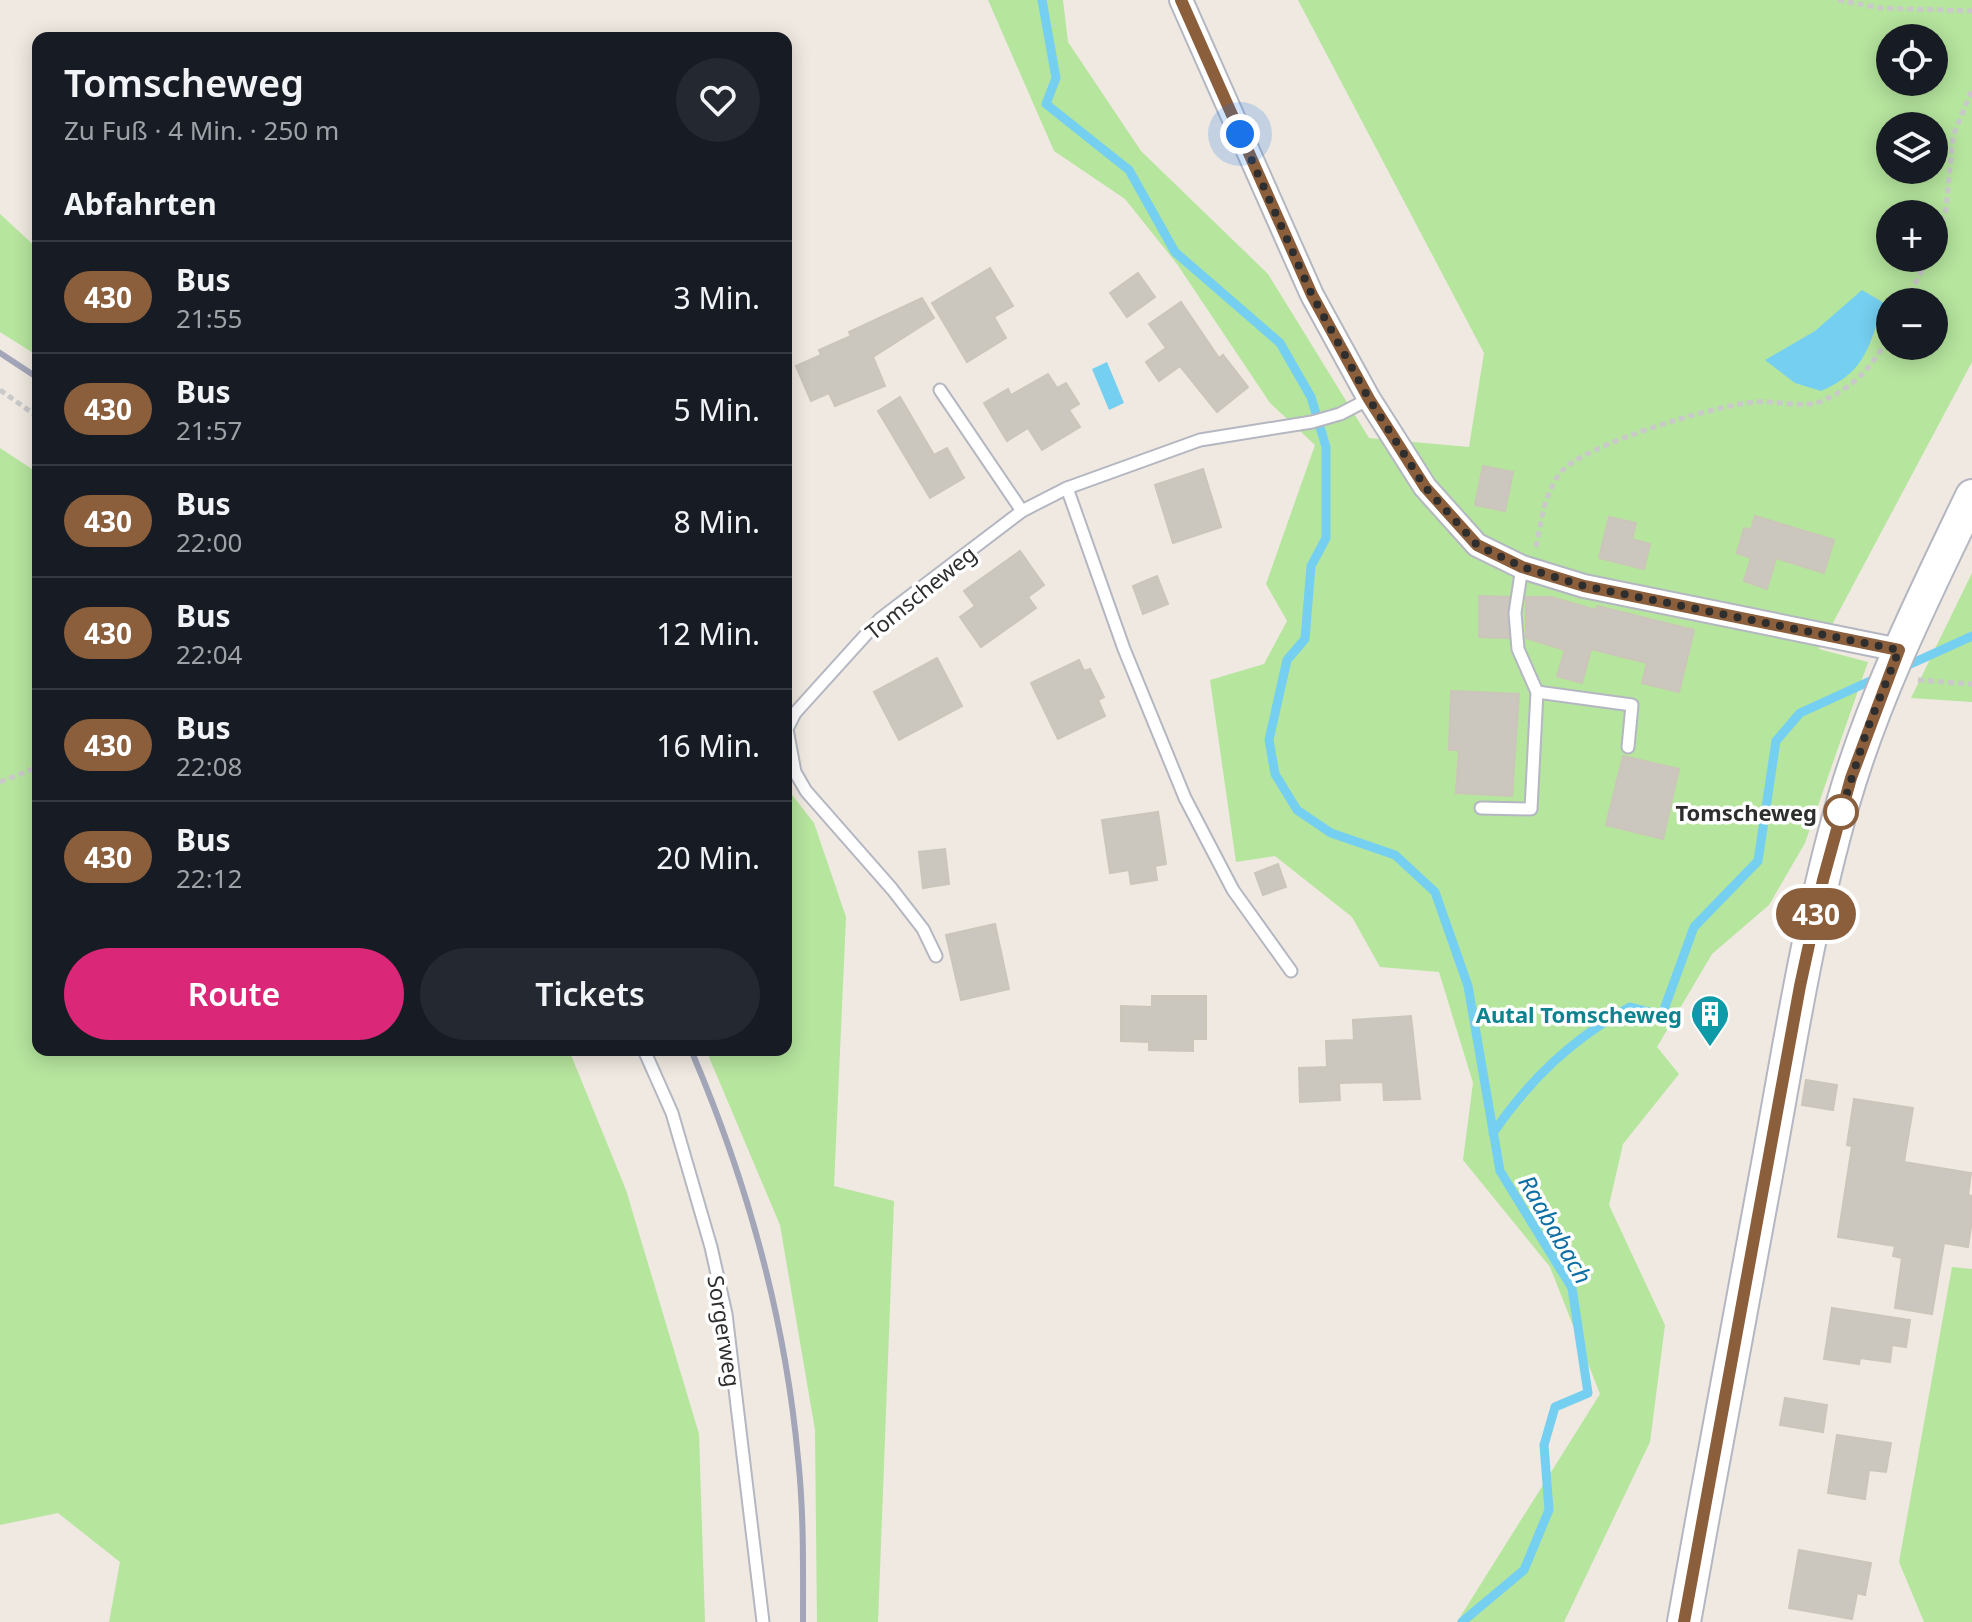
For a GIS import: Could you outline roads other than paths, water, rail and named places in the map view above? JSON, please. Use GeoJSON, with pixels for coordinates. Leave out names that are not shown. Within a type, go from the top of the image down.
{"type":"FeatureCollection","features":[{"type":"Feature","properties":{"kind":"main road"},"geometry":{"type":"LineString","coordinates":[[1684,1622],[1800,986],[1823,880],[1843,802],[1893,668],[1972,496]]}},
{"type":"Feature","properties":{"kind":"street"},"geometry":{"type":"LineString","coordinates":[[1181,0],[1312,295],[1369,399],[1425,487],[1477,545],[1526,568],[1584,586],[1893,668]]}},
{"type":"Feature","properties":{"kind":"lane"},"geometry":{"type":"LineString","coordinates":[[940,390],[1022,511]]}},
{"type":"Feature","properties":{"kind":"lane","name":"Tomscheweg"},"geometry":{"type":"LineString","coordinates":[[792,719],[880,619],[1022,511],[1067,488],[1200,440],[1312,422],[1340,414],[1369,399]]}},
{"type":"Feature","properties":{"kind":"lane"},"geometry":{"type":"LineString","coordinates":[[1067,488],[1124,649],[1185,798],[1233,890],[1291,971]]}},
{"type":"Feature","properties":{"kind":"lane"},"geometry":{"type":"LineString","coordinates":[[1481,808],[1531,809],[1537,692],[1518,649],[1515,613],[1526,568]]}},
{"type":"Feature","properties":{"kind":"lane"},"geometry":{"type":"LineString","coordinates":[[1537,692],[1632,705],[1628,747]]}},
{"type":"Feature","properties":{"kind":"lane","name":"Tomscheweg"},"geometry":{"type":"LineString","coordinates":[[792,774],[900,899],[923,929],[936,956]]}},
{"type":"Feature","properties":{"kind":"lane","name":"Sorgerweg"},"geometry":{"type":"LineString","coordinates":[[647,1056],[672,1113],[711,1247],[726,1314],[763,1622]]}},
{"type":"Feature","properties":{"kind":"water"},"geometry":{"type":"Polygon","coordinates":[[[1862,290],[1876,298],[1876,325],[1864,356],[1848,375],[1821,391],[1795,383],[1765,360],[1815,331],[1862,290]]]}},
{"type":"Feature","properties":{"kind":"water"},"geometry":{"type":"Polygon","coordinates":[[[1107,362],[1124,403],[1109,410],[1092,369],[1107,362]]]}},
{"type":"Feature","properties":{"kind":"waterway","name":"Raababach"},"geometry":{"type":"LineString","coordinates":[[1042,0],[1056,78],[1046,104],[1129,170],[1175,252],[1280,343],[1311,397],[1326,447],[1326,538],[1311,566],[1305,639],[1287,660],[1269,740],[1275,774],[1297,810],[1331,833],[1395,855],[1435,892],[1468,986],[1500,1171],[1572,1288],[1588,1393],[1555,1407],[1544,1445],[1549,1510],[1524,1570],[1462,1622]]}},
{"type":"Feature","properties":{"kind":"waterway"},"geometry":{"type":"LineString","coordinates":[[1904,667],[1972,636]]}},
{"type":"Feature","properties":{"kind":"waterway"},"geometry":{"type":"LineString","coordinates":[[1493,1133],[1537,1078],[1571,1047],[1609,1019],[1630,1007],[1662,1015],[1694,927],[1758,861],[1776,741],[1800,713],[1879,677]]}},
{"type":"Feature","properties":{"kind":"railway"},"geometry":{"type":"LineString","coordinates":[[0,353],[32,374]]}},
{"type":"Feature","properties":{"kind":"railway"},"geometry":{"type":"LineString","coordinates":[[693,1056],[746,1199],[784,1353],[800,1479],[803,1622]]}},
{"type":"Feature","properties":{"kind":"place","name":"Tomscheweg"},"geometry":{"type":"Point","coordinates":[1841,812]}},
{"type":"Feature","properties":{"kind":"place","name":"Autal Tomscheweg"},"geometry":{"type":"Point","coordinates":[1710,1048]}}]}
